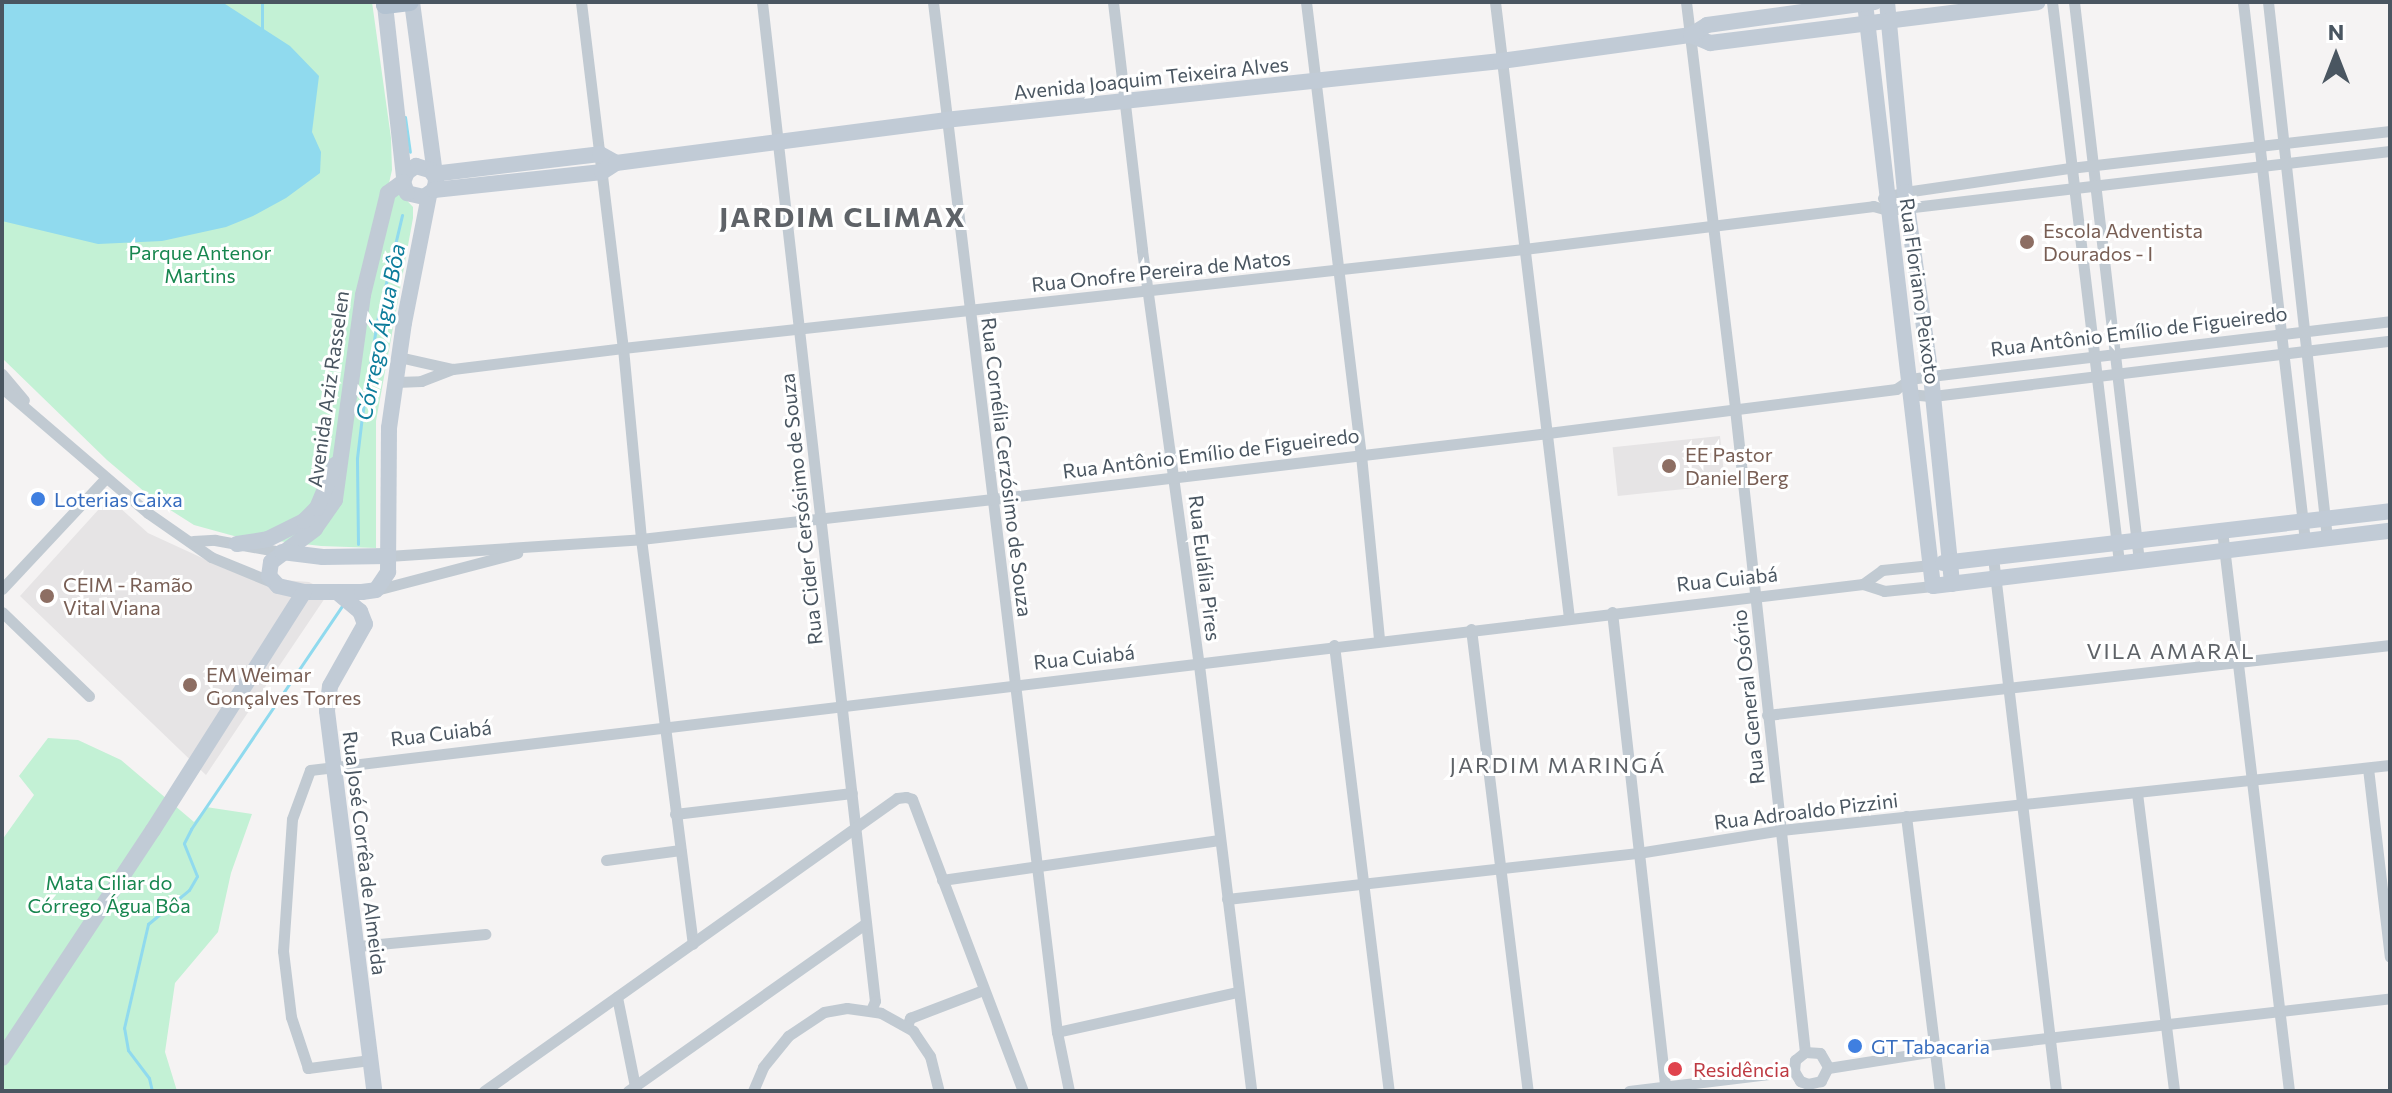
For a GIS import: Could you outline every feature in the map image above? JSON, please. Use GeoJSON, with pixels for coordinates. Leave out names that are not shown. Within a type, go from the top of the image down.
{"type":"FeatureCollection","features":[{"type":"Feature","properties":{"kind":"main road"},"geometry":{"type":"LineString","coordinates":[[385,3],[411,2]]}},
{"type":"Feature","properties":{"kind":"street"},"geometry":{"type":"LineString","coordinates":[[376,590],[388,572],[389,428],[432,182],[411,2]]}},
{"type":"Feature","properties":{"kind":"street"},"geometry":{"type":"LineString","coordinates":[[581,2],[600,154],[609,167],[641,539],[693,944]]}},
{"type":"Feature","properties":{"kind":"street","name":"Rua Cider Cersósimo de Souza"},"geometry":{"type":"LineString","coordinates":[[762,2],[875,1001],[871,1010]]}},
{"type":"Feature","properties":{"kind":"street","name":"Rua Cornélia Cerzósimo de Souza"},"geometry":{"type":"LineString","coordinates":[[933,2],[1036,864],[1057,1032],[1069,1091]]}},
{"type":"Feature","properties":{"kind":"street","name":"Rua Eulália Pires"},"geometry":{"type":"LineString","coordinates":[[1113,2],[1251,1091]]}},
{"type":"Feature","properties":{"kind":"street"},"geometry":{"type":"LineString","coordinates":[[1306,2],[1361,455],[1379,640]]}},
{"type":"Feature","properties":{"kind":"street"},"geometry":{"type":"LineString","coordinates":[[1495,2],[1569,618]]}},
{"type":"Feature","properties":{"kind":"street","name":"Rua General Osório"},"geometry":{"type":"LineString","coordinates":[[1686,2],[1735,409],[1805,1052]]}},
{"type":"Feature","properties":{"kind":"street","name":"Rua Floriano Peixoto"},"geometry":{"type":"LineString","coordinates":[[1865,2],[1883,204],[1912,388],[1933,586]]}},
{"type":"Feature","properties":{"kind":"street","name":"Avenida Joaquim Teixeira Alves"},"geometry":{"type":"LineString","coordinates":[[582,165],[609,167],[945,120],[1501,61],[1691,35],[1707,25],[1874,2]]}},
{"type":"Feature","properties":{"kind":"street","name":"Avenida Joaquim Teixeira Alves"},"geometry":{"type":"LineString","coordinates":[[1691,35],[1710,43],[1867,22],[1888,10],[2037,2]]}},
{"type":"Feature","properties":{"kind":"street"},"geometry":{"type":"LineString","coordinates":[[2052,2],[2119,562]]}},
{"type":"Feature","properties":{"kind":"street"},"geometry":{"type":"LineString","coordinates":[[2074,2],[2139,561]]}},
{"type":"Feature","properties":{"kind":"street"},"geometry":{"type":"LineString","coordinates":[[2243,2],[2305,541]]}},
{"type":"Feature","properties":{"kind":"street"},"geometry":{"type":"LineString","coordinates":[[2268,2],[2327,538]]}},
{"type":"Feature","properties":{"kind":"street"},"geometry":{"type":"LineString","coordinates":[[385,3],[404,180],[412,197],[432,182],[582,165],[600,154]]}},
{"type":"Feature","properties":{"kind":"street","name":"Rua Floriano Peixoto"},"geometry":{"type":"LineString","coordinates":[[1888,10],[1906,200],[1931,376],[1952,584]]}},
{"type":"Feature","properties":{"kind":"street","name":"Rua Onofre Pereira de Matos"},"geometry":{"type":"LineString","coordinates":[[396,382],[421,381],[453,369],[623,348],[1524,249],[1883,204],[2070,168],[2390,131]]}},
{"type":"Feature","properties":{"kind":"street","name":"Rua Onofre Pereira de Matos"},"geometry":{"type":"LineString","coordinates":[[1906,200],[2094,187],[2390,151]]}},
{"type":"Feature","properties":{"kind":"street"},"geometry":{"type":"LineString","coordinates":[[404,180],[416,166],[432,182]]}},
{"type":"Feature","properties":{"kind":"street","name":"Avenida Aziz Rasselen"},"geometry":{"type":"LineString","coordinates":[[282,552],[315,529],[335,500],[363,295],[388,193],[404,180]]}},
{"type":"Feature","properties":{"kind":"street","name":"Rua Antônio Emílio de Figueiredo"},"geometry":{"type":"LineString","coordinates":[[1912,388],[1931,376],[2390,321]]}},
{"type":"Feature","properties":{"kind":"street","name":"Rua Antônio Emílio de Figueiredo"},"geometry":{"type":"LineString","coordinates":[[193,541],[323,557],[388,556],[641,539],[1896,389],[1912,388],[1933,396],[2390,341]]}},
{"type":"Feature","properties":{"kind":"street","name":"Rua Onofre Pereira de Matos"},"geometry":{"type":"LineString","coordinates":[[399,357],[453,369]]}},
{"type":"Feature","properties":{"kind":"street"},"geometry":{"type":"LineString","coordinates":[[421,360],[421,381]]}},
{"type":"Feature","properties":{"kind":"street"},"geometry":{"type":"LineString","coordinates":[[2,374],[28,408]]}},
{"type":"Feature","properties":{"kind":"street","name":"Rua Antônio Emílio de Figueiredo"},"geometry":{"type":"LineString","coordinates":[[2,388],[148,513],[193,541],[211,557],[304,592],[376,590],[529,548]]}},
{"type":"Feature","properties":{"kind":"street"},"geometry":{"type":"LineString","coordinates":[[237,544],[268,539],[304,521],[317,508],[339,457]]}},
{"type":"Feature","properties":{"kind":"street"},"geometry":{"type":"LineString","coordinates":[[2,589],[106,478]]}},
{"type":"Feature","properties":{"kind":"street","name":"Rua Cuiabá"},"geometry":{"type":"LineString","coordinates":[[1863,584],[1882,570],[2390,511]]}},
{"type":"Feature","properties":{"kind":"street"},"geometry":{"type":"LineString","coordinates":[[2222,530],[2289,1091]]}},
{"type":"Feature","properties":{"kind":"street","name":"Rua Cuiabá"},"geometry":{"type":"LineString","coordinates":[[370,1060],[308,1068],[291,1017],[283,951],[292,819],[310,770],[1016,684],[1199,665],[1334,645],[1612,612],[1863,584],[1884,591],[1933,586],[2390,531]]}},
{"type":"Feature","properties":{"kind":"street"},"geometry":{"type":"LineString","coordinates":[[272,582],[271,562],[282,552]]}},
{"type":"Feature","properties":{"kind":"street"},"geometry":{"type":"LineString","coordinates":[[1993,557],[2056,1091]]}},
{"type":"Feature","properties":{"kind":"street"},"geometry":{"type":"LineString","coordinates":[[2,1058],[304,592]]}},
{"type":"Feature","properties":{"kind":"street","name":"Rua José Corrêa de Almeida"},"geometry":{"type":"LineString","coordinates":[[337,592],[360,611],[363,629],[330,686],[327,711],[374,1091]]}},
{"type":"Feature","properties":{"kind":"street"},"geometry":{"type":"LineString","coordinates":[[2,612],[89,696]]}},
{"type":"Feature","properties":{"kind":"street"},"geometry":{"type":"LineString","coordinates":[[1612,612],[1666,1089]]}},
{"type":"Feature","properties":{"kind":"street"},"geometry":{"type":"LineString","coordinates":[[1471,629],[1528,1091]]}},
{"type":"Feature","properties":{"kind":"street"},"geometry":{"type":"LineString","coordinates":[[1334,645],[1389,1091]]}},
{"type":"Feature","properties":{"kind":"street"},"geometry":{"type":"LineString","coordinates":[[1767,715],[2390,645]]}},
{"type":"Feature","properties":{"kind":"street","name":"Rua Adroaldo Pizzini"},"geometry":{"type":"LineString","coordinates":[[1227,899],[1503,870],[1781,830],[2390,765]]}},
{"type":"Feature","properties":{"kind":"street"},"geometry":{"type":"LineString","coordinates":[[2368,768],[2390,957]]}},
{"type":"Feature","properties":{"kind":"street"},"geometry":{"type":"LineString","coordinates":[[675,814],[852,793]]}},
{"type":"Feature","properties":{"kind":"street"},"geometry":{"type":"LineString","coordinates":[[2137,793],[2174,1091]]}},
{"type":"Feature","properties":{"kind":"street"},"geometry":{"type":"LineString","coordinates":[[484,1091],[897,798],[906,797],[912,799],[1023,1091]]}},
{"type":"Feature","properties":{"kind":"street"},"geometry":{"type":"LineString","coordinates":[[1906,816],[1940,1091]]}},
{"type":"Feature","properties":{"kind":"street"},"geometry":{"type":"LineString","coordinates":[[942,880],[1036,864],[1219,840]]}},
{"type":"Feature","properties":{"kind":"street"},"geometry":{"type":"LineString","coordinates":[[606,860],[680,850]]}},
{"type":"Feature","properties":{"kind":"street"},"geometry":{"type":"LineString","coordinates":[[617,997],[633,1089],[866,923]]}},
{"type":"Feature","properties":{"kind":"street"},"geometry":{"type":"LineString","coordinates":[[358,946],[485,934]]}},
{"type":"Feature","properties":{"kind":"street"},"geometry":{"type":"LineString","coordinates":[[907,1026],[910,1018],[983,990]]}},
{"type":"Feature","properties":{"kind":"street"},"geometry":{"type":"LineString","coordinates":[[1057,1032],[1238,992]]}},
{"type":"Feature","properties":{"kind":"street"},"geometry":{"type":"LineString","coordinates":[[1828,1068],[1935,1051],[2390,998]]}},
{"type":"Feature","properties":{"kind":"street"},"geometry":{"type":"LineString","coordinates":[[753,1091],[770,1055],[805,1022],[835,1009],[871,1010],[907,1026],[927,1049],[939,1091]]}},
{"type":"Feature","properties":{"kind":"street"},"geometry":{"type":"LineString","coordinates":[[1805,1052],[1820,1053],[1828,1068],[1821,1081],[1809,1088],[1794,1071],[1795,1060],[1805,1052]]}},
{"type":"Feature","properties":{"kind":"street"},"geometry":{"type":"LineString","coordinates":[[1629,1091],[1666,1089],[1794,1071]]}},
{"type":"Feature","properties":{"kind":"shaded area","name":"EE Pastor Daniel Berg"},"geometry":{"type":"Polygon","coordinates":[[[1720,436],[1725,485],[1618,496],[1613,447],[1720,436]]]}},
{"type":"Feature","properties":{"kind":"shaded area","name":"EM Weimar Gonçalves Torres"},"geometry":{"type":"Polygon","coordinates":[[[109,498],[148,533],[224,568],[270,579],[309,582],[329,592],[206,775],[20,596],[109,498]]]}},
{"type":"Feature","properties":{"kind":"green space","name":"Parque Antenor Martins"},"geometry":{"type":"Polygon","coordinates":[[[2,2],[372,2],[391,138],[392,170],[387,192],[398,191],[413,207],[376,421],[376,548],[321,546],[234,536],[194,525],[153,499],[107,460],[2,358],[2,2]]]}},
{"type":"Feature","properties":{"kind":"green space","name":"Mata Ciliar do Córrego Água Bôa"},"geometry":{"type":"Polygon","coordinates":[[[48,738],[78,740],[121,760],[194,822],[206,807],[252,814],[231,873],[218,932],[175,983],[165,1052],[177,1091],[2,1091],[2,840],[34,795],[19,776],[48,738]]]}},
{"type":"Feature","properties":{"kind":"water"},"geometry":{"type":"Polygon","coordinates":[[[2,2],[222,2],[290,46],[319,76],[312,132],[321,152],[320,173],[286,198],[253,216],[226,227],[162,241],[98,244],[2,221],[2,2]]]}},
{"type":"Feature","properties":{"kind":"waterway"},"geometry":{"type":"LineString","coordinates":[[262,2],[262,30]]}},
{"type":"Feature","properties":{"kind":"waterway","name":"Córrego Água Bôa"},"geometry":{"type":"LineString","coordinates":[[405,117],[410,152]]}},
{"type":"Feature","properties":{"kind":"waterway","name":"Córrego Água Bôa"},"geometry":{"type":"LineString","coordinates":[[358,544],[357,458],[362,416],[377,321],[402,215]]}},
{"type":"Feature","properties":{"kind":"waterway","name":"Córrego Água Bôa"},"geometry":{"type":"LineString","coordinates":[[152,1091],[149,1078],[128,1050],[124,1028],[148,924],[189,890],[197,876],[184,843],[191,829],[344,603]]}},
{"type":"Feature","properties":{"kind":"place","name":"Escola Adventista Dourados - I"},"geometry":{"type":"Point","coordinates":[2027,242]}},
{"type":"Feature","properties":{"kind":"place","name":"EE Pastor Daniel Berg"},"geometry":{"type":"Point","coordinates":[1669,466]}},
{"type":"Feature","properties":{"kind":"place","name":"Loterias Caixa"},"geometry":{"type":"Point","coordinates":[38,499]}},
{"type":"Feature","properties":{"kind":"place","name":"CEIM - Ramão Vital Viana"},"geometry":{"type":"Point","coordinates":[47,596]}},
{"type":"Feature","properties":{"kind":"place","name":"EM Weimar Gonçalves Torres"},"geometry":{"type":"Point","coordinates":[190,685]}},
{"type":"Feature","properties":{"kind":"place","name":"GT Tabacaria"},"geometry":{"type":"Point","coordinates":[1855,1046]}},
{"type":"Feature","properties":{"kind":"place","name":"Residência"},"geometry":{"type":"Point","coordinates":[1675,1069]}},
{"type":"Feature","properties":{"kind":"district","name":"JARDIM CLIMAX"},"geometry":{"type":"Point","coordinates":[843,216]}},
{"type":"Feature","properties":{"kind":"district","name":"VILA AMARAL"},"geometry":{"type":"Point","coordinates":[2171,651]}},
{"type":"Feature","properties":{"kind":"district","name":"JARDIM MARINGÁ"},"geometry":{"type":"Point","coordinates":[1558,765]}}]}
